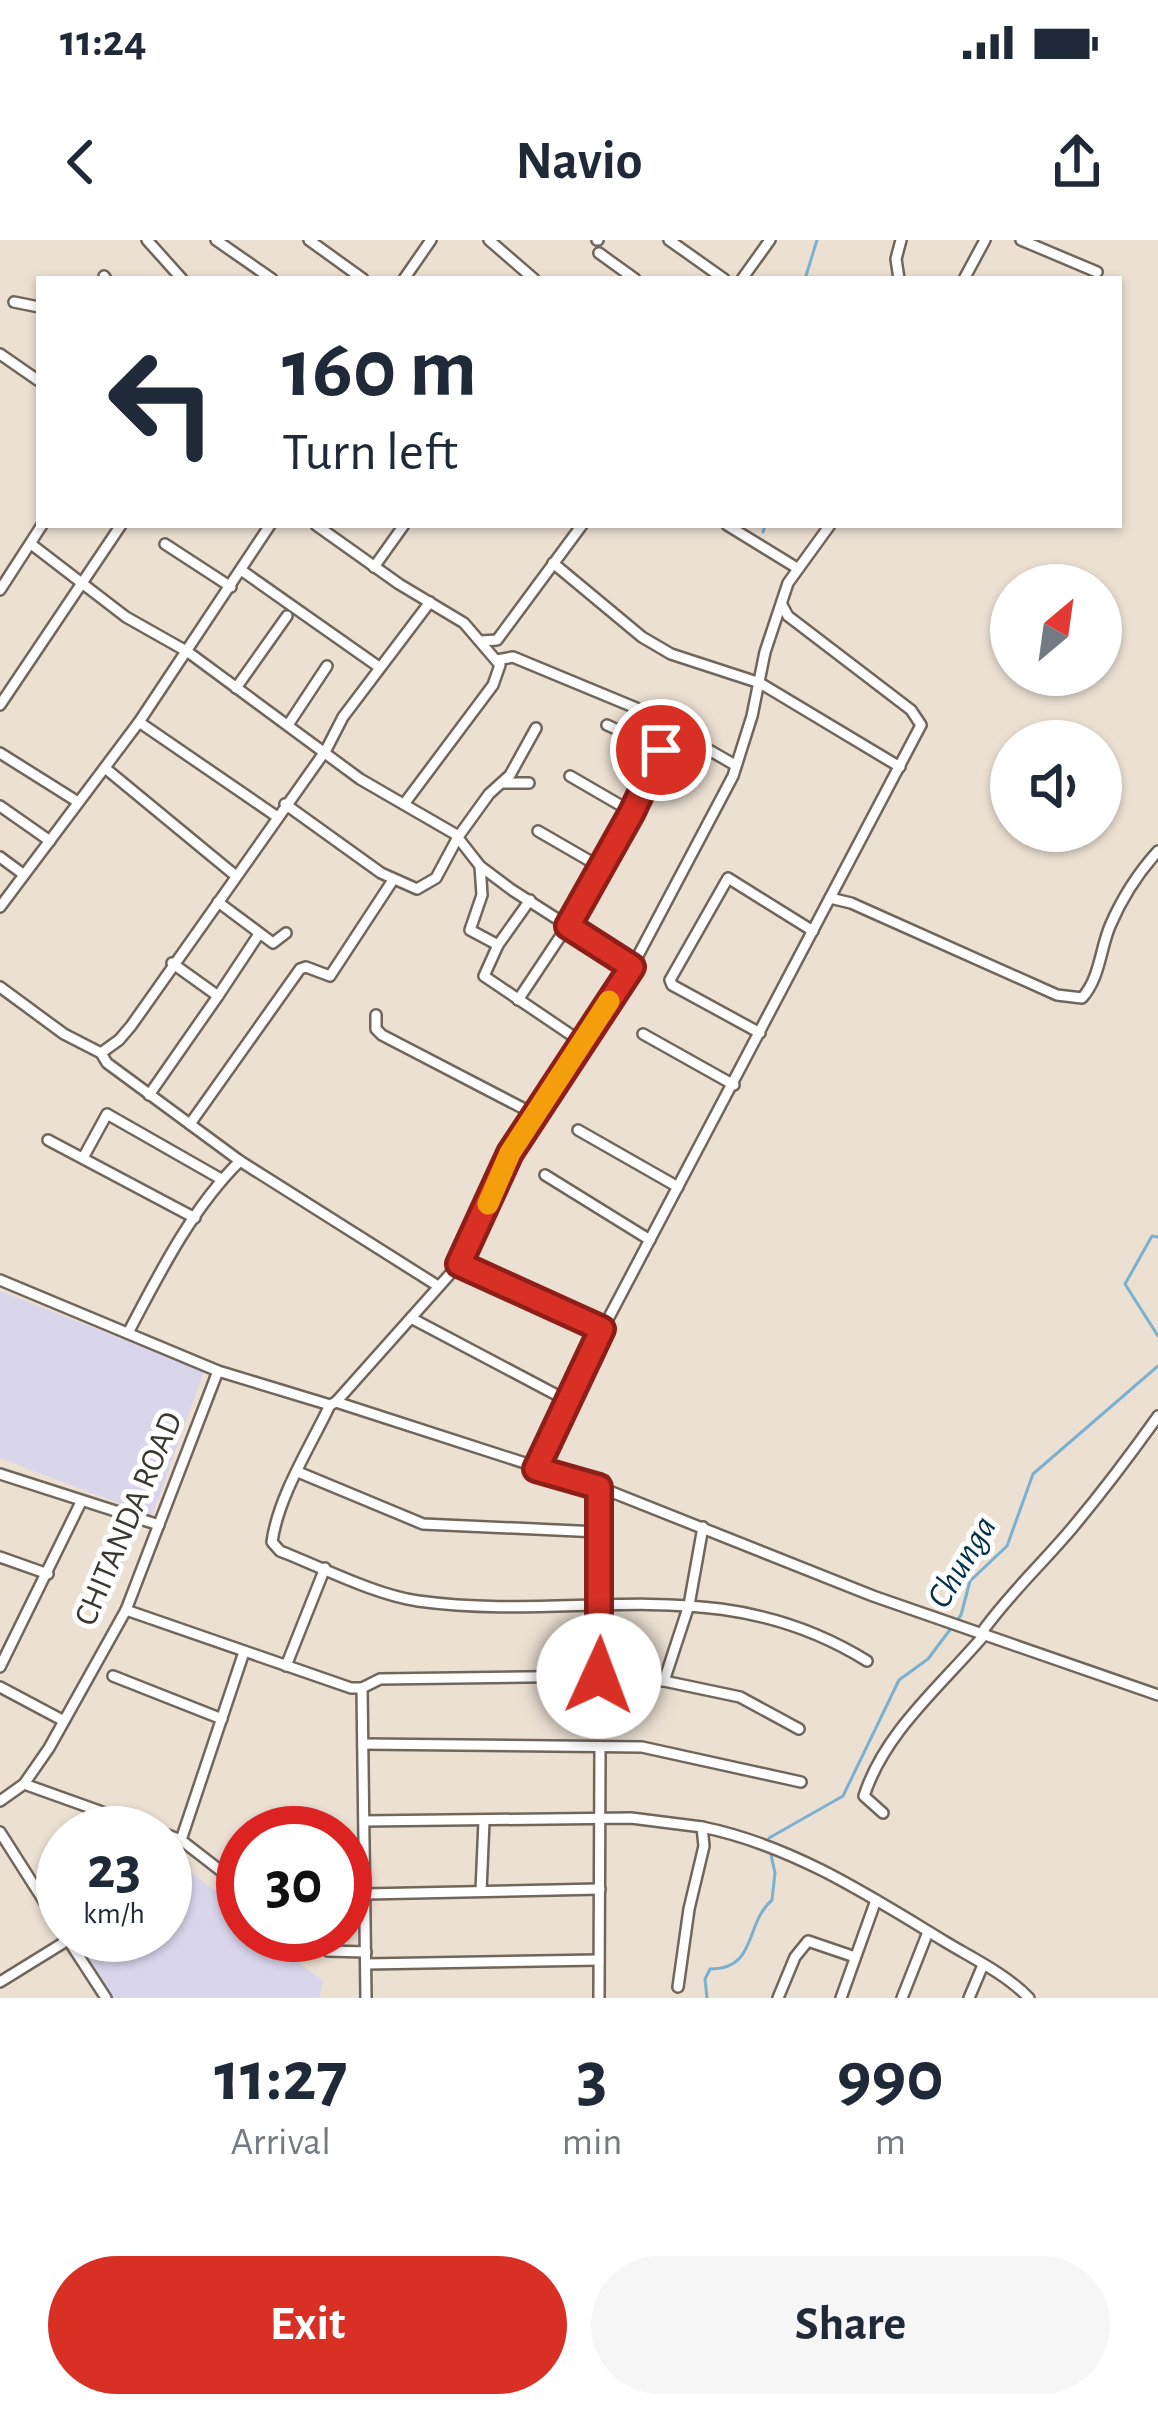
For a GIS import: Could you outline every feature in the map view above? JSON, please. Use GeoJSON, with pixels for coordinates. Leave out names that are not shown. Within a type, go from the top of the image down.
{"type":"FeatureCollection","features":[{"type":"Feature","properties":{"kind":"street"},"geometry":{"type":"LineString","coordinates":[[216,240],[268,276]]}},
{"type":"Feature","properties":{"kind":"street"},"geometry":{"type":"LineString","coordinates":[[309,240],[359,276]]}},
{"type":"Feature","properties":{"kind":"street"},"geometry":{"type":"LineString","coordinates":[[490,240],[531,276]]}},
{"type":"Feature","properties":{"kind":"street"},"geometry":{"type":"LineString","coordinates":[[669,240],[720,276]]}},
{"type":"Feature","properties":{"kind":"street"},"geometry":{"type":"LineString","coordinates":[[744,276],[770,240]]}},
{"type":"Feature","properties":{"kind":"street"},"geometry":{"type":"LineString","coordinates":[[966,276],[986,240]]}},
{"type":"Feature","properties":{"kind":"street"},"geometry":{"type":"LineString","coordinates":[[1022,240],[1097,272]]}},
{"type":"Feature","properties":{"kind":"street"},"geometry":{"type":"LineString","coordinates":[[147,241],[179,276]]}},
{"type":"Feature","properties":{"kind":"street"},"geometry":{"type":"LineString","coordinates":[[406,276],[426,242]]}},
{"type":"Feature","properties":{"kind":"street"},"geometry":{"type":"LineString","coordinates":[[899,242],[899,276]]}},
{"type":"Feature","properties":{"kind":"street"},"geometry":{"type":"LineString","coordinates":[[599,253],[631,276]]}},
{"type":"Feature","properties":{"kind":"street"},"geometry":{"type":"LineString","coordinates":[[14,302],[36,307]]}},
{"type":"Feature","properties":{"kind":"street"},"geometry":{"type":"LineString","coordinates":[[0,354],[36,379]]}},
{"type":"Feature","properties":{"kind":"street"},"geometry":{"type":"LineString","coordinates":[[0,590],[40,528]]}},
{"type":"Feature","properties":{"kind":"street"},"geometry":{"type":"LineString","coordinates":[[0,705],[119,528]]}},
{"type":"Feature","properties":{"kind":"street"},"geometry":{"type":"LineString","coordinates":[[0,907],[140,722],[231,587],[263,528]]}},
{"type":"Feature","properties":{"kind":"street"},"geometry":{"type":"LineString","coordinates":[[320,528],[464,623],[497,660],[500,670],[493,685],[404,804]]}},
{"type":"Feature","properties":{"kind":"street"},"geometry":{"type":"LineString","coordinates":[[374,567],[402,528]]}},
{"type":"Feature","properties":{"kind":"street"},"geometry":{"type":"LineString","coordinates":[[481,641],[497,640],[580,528]]}},
{"type":"Feature","properties":{"kind":"street"},"geometry":{"type":"LineString","coordinates":[[733,528],[797,568]]}},
{"type":"Feature","properties":{"kind":"street"},"geometry":{"type":"LineString","coordinates":[[828,528],[797,568],[769,636],[760,682],[721,802],[632,967],[510,1153],[459,1264],[333,1404],[289,1486],[272,1542],[280,1551],[414,1601],[745,1610],[824,1636],[866,1661]]}},
{"type":"Feature","properties":{"kind":"street"},"geometry":{"type":"LineString","coordinates":[[31,544],[126,617],[188,652],[360,779],[458,837],[480,866],[632,967]]}},
{"type":"Feature","properties":{"kind":"street"},"geometry":{"type":"LineString","coordinates":[[165,544],[231,587]]}},
{"type":"Feature","properties":{"kind":"street"},"geometry":{"type":"LineString","coordinates":[[553,563],[656,645],[760,682],[899,767]]}},
{"type":"Feature","properties":{"kind":"street"},"geometry":{"type":"LineString","coordinates":[[241,570],[380,667]]}},
{"type":"Feature","properties":{"kind":"street"},"geometry":{"type":"LineString","coordinates":[[101,1053],[119,1040],[326,750],[343,718],[430,602]]}},
{"type":"Feature","properties":{"kind":"street"},"geometry":{"type":"LineString","coordinates":[[536,1469],[602,1329],[921,725],[919,717],[788,616],[782,605]]}},
{"type":"Feature","properties":{"kind":"street"},"geometry":{"type":"LineString","coordinates":[[236,688],[287,616]]}},
{"type":"Feature","properties":{"kind":"street"},"geometry":{"type":"LineString","coordinates":[[497,660],[513,657],[635,708],[735,765]]}},
{"type":"Feature","properties":{"kind":"street"},"geometry":{"type":"LineString","coordinates":[[288,725],[327,666]]}},
{"type":"Feature","properties":{"kind":"street"},"geometry":{"type":"LineString","coordinates":[[140,722],[276,816]]}},
{"type":"Feature","properties":{"kind":"street"},"geometry":{"type":"LineString","coordinates":[[607,725],[661,750]]}},
{"type":"Feature","properties":{"kind":"street"},"geometry":{"type":"LineString","coordinates":[[285,804],[393,880],[411,889],[432,883],[458,837],[489,794],[504,783],[536,728]]}},
{"type":"Feature","properties":{"kind":"street"},"geometry":{"type":"LineString","coordinates":[[518,1000],[602,868],[672,728]]}},
{"type":"Feature","properties":{"kind":"street"},"geometry":{"type":"LineString","coordinates":[[0,753],[78,802]]}},
{"type":"Feature","properties":{"kind":"street"},"geometry":{"type":"LineString","coordinates":[[106,768],[236,876]]}},
{"type":"Feature","properties":{"kind":"street"},"geometry":{"type":"LineString","coordinates":[[570,776],[632,812]]}},
{"type":"Feature","properties":{"kind":"street"},"geometry":{"type":"LineString","coordinates":[[504,783],[529,783]]}},
{"type":"Feature","properties":{"kind":"street"},"geometry":{"type":"LineString","coordinates":[[0,806],[50,841]]}},
{"type":"Feature","properties":{"kind":"street"},"geometry":{"type":"LineString","coordinates":[[538,831],[602,868]]}},
{"type":"Feature","properties":{"kind":"street"},"geometry":{"type":"LineString","coordinates":[[830,898],[851,903],[1057,995],[1082,998],[1090,989],[1109,928],[1126,895],[1158,851]]}},
{"type":"Feature","properties":{"kind":"street"},"geometry":{"type":"LineString","coordinates":[[0,857],[22,874]]}},
{"type":"Feature","properties":{"kind":"street"},"geometry":{"type":"LineString","coordinates":[[480,866],[482,895],[470,930],[498,946]]}},
{"type":"Feature","properties":{"kind":"street"},"geometry":{"type":"LineString","coordinates":[[760,1033],[672,985],[681,958],[728,878],[813,931]]}},
{"type":"Feature","properties":{"kind":"street"},"geometry":{"type":"LineString","coordinates":[[190,1124],[300,969],[330,976],[393,880]]}},
{"type":"Feature","properties":{"kind":"street"},"geometry":{"type":"LineString","coordinates":[[530,900],[484,976],[583,1042]]}},
{"type":"Feature","properties":{"kind":"street"},"geometry":{"type":"LineString","coordinates":[[218,902],[276,943],[286,933]]}},
{"type":"Feature","properties":{"kind":"street"},"geometry":{"type":"LineString","coordinates":[[149,1095],[259,934]]}},
{"type":"Feature","properties":{"kind":"street"},"geometry":{"type":"LineString","coordinates":[[172,963],[218,996]]}},
{"type":"Feature","properties":{"kind":"street"},"geometry":{"type":"LineString","coordinates":[[0,987],[64,1034],[101,1053],[107,1063],[240,1161],[438,1286]]}},
{"type":"Feature","properties":{"kind":"street"},"geometry":{"type":"LineString","coordinates":[[376,1015],[376,1029],[382,1035],[536,1114]]}},
{"type":"Feature","properties":{"kind":"street"},"geometry":{"type":"LineString","coordinates":[[643,1034],[734,1085]]}},
{"type":"Feature","properties":{"kind":"street"},"geometry":{"type":"LineString","coordinates":[[83,1158],[107,1114],[221,1179]]}},
{"type":"Feature","properties":{"kind":"street"},"geometry":{"type":"LineString","coordinates":[[578,1130],[678,1186]]}},
{"type":"Feature","properties":{"kind":"street"},"geometry":{"type":"LineString","coordinates":[[48,1140],[195,1218]]}},
{"type":"Feature","properties":{"kind":"street"},"geometry":{"type":"LineString","coordinates":[[128,1333],[195,1218],[221,1179],[240,1161]]}},
{"type":"Feature","properties":{"kind":"street"},"geometry":{"type":"LineString","coordinates":[[545,1175],[650,1240]]}},
{"type":"Feature","properties":{"kind":"street"},"geometry":{"type":"LineString","coordinates":[[459,1264],[602,1329]]}},
{"type":"Feature","properties":{"kind":"street"},"geometry":{"type":"LineString","coordinates":[[0,1280],[218,1371],[599,1487],[943,1620],[1158,1695]]}},
{"type":"Feature","properties":{"kind":"street"},"geometry":{"type":"LineString","coordinates":[[411,1318],[568,1401]]}},
{"type":"Feature","properties":{"kind":"street","name":"CHITANDA ROAD"},"geometry":{"type":"LineString","coordinates":[[0,1801],[24,1784],[126,1610],[218,1371]]}},
{"type":"Feature","properties":{"kind":"street"},"geometry":{"type":"LineString","coordinates":[[883,1814],[864,1796],[872,1769],[890,1742],[984,1633],[1006,1598],[1070,1530],[1158,1416]]}},
{"type":"Feature","properties":{"kind":"street"},"geometry":{"type":"LineString","coordinates":[[298,1472],[423,1524],[599,1532]]}},
{"type":"Feature","properties":{"kind":"street"},"geometry":{"type":"LineString","coordinates":[[0,1474],[160,1525]]}},
{"type":"Feature","properties":{"kind":"street"},"geometry":{"type":"LineString","coordinates":[[599,1487],[599,1676]]}},
{"type":"Feature","properties":{"kind":"street"},"geometry":{"type":"LineString","coordinates":[[0,1667],[81,1502]]}},
{"type":"Feature","properties":{"kind":"street"},"geometry":{"type":"LineString","coordinates":[[664,1681],[689,1605],[703,1528]]}},
{"type":"Feature","properties":{"kind":"street"},"geometry":{"type":"LineString","coordinates":[[0,1557],[48,1574]]}},
{"type":"Feature","properties":{"kind":"street"},"geometry":{"type":"LineString","coordinates":[[286,1666],[325,1568]]}},
{"type":"Feature","properties":{"kind":"street"},"geometry":{"type":"LineString","coordinates":[[126,1610],[351,1688],[380,1679],[599,1676],[664,1681],[740,1697],[800,1729]]}},
{"type":"Feature","properties":{"kind":"street"},"geometry":{"type":"LineString","coordinates":[[0,1631],[15,1640]]}},
{"type":"Feature","properties":{"kind":"street"},"geometry":{"type":"LineString","coordinates":[[192,1808],[244,1652]]}},
{"type":"Feature","properties":{"kind":"street"},"geometry":{"type":"LineString","coordinates":[[113,1676],[222,1719]]}},
{"type":"Feature","properties":{"kind":"street"},"geometry":{"type":"LineString","coordinates":[[0,1687],[64,1720]]}},
{"type":"Feature","properties":{"kind":"street"},"geometry":{"type":"LineString","coordinates":[[362,1688],[364,1806]]}},
{"type":"Feature","properties":{"kind":"street"},"geometry":{"type":"LineString","coordinates":[[363,1744],[659,1749],[801,1782]]}},
{"type":"Feature","properties":{"kind":"street"},"geometry":{"type":"LineString","coordinates":[[599,1998],[600,1749]]}},
{"type":"Feature","properties":{"kind":"street"},"geometry":{"type":"LineString","coordinates":[[24,1784],[85,1806]]}},
{"type":"Feature","properties":{"kind":"street"},"geometry":{"type":"LineString","coordinates":[[372,1821],[662,1820],[702,1827],[785,1851],[876,1900],[1029,1998]]}},
{"type":"Feature","properties":{"kind":"street"},"geometry":{"type":"LineString","coordinates":[[481,1891],[484,1821]]}},
{"type":"Feature","properties":{"kind":"street"},"geometry":{"type":"LineString","coordinates":[[678,1987],[704,1846],[702,1827]]}},
{"type":"Feature","properties":{"kind":"street"},"geometry":{"type":"LineString","coordinates":[[0,1832],[36,1888]]}},
{"type":"Feature","properties":{"kind":"street"},"geometry":{"type":"LineString","coordinates":[[192,1849],[216,1867]]}},
{"type":"Feature","properties":{"kind":"street"},"geometry":{"type":"LineString","coordinates":[[372,1894],[600,1889]]}},
{"type":"Feature","properties":{"kind":"street"},"geometry":{"type":"LineString","coordinates":[[841,1998],[876,1900]]}},
{"type":"Feature","properties":{"kind":"street"},"geometry":{"type":"LineString","coordinates":[[902,1998],[928,1932]]}},
{"type":"Feature","properties":{"kind":"street"},"geometry":{"type":"LineString","coordinates":[[778,1998],[795,1957],[808,1941],[855,1958]]}},
{"type":"Feature","properties":{"kind":"street"},"geometry":{"type":"LineString","coordinates":[[0,1981],[36,1956]]}},
{"type":"Feature","properties":{"kind":"street"},"geometry":{"type":"LineString","coordinates":[[372,1958],[599,1960]]}},
{"type":"Feature","properties":{"kind":"street"},"geometry":{"type":"LineString","coordinates":[[83,1962],[106,1998]]}},
{"type":"Feature","properties":{"kind":"street"},"geometry":{"type":"LineString","coordinates":[[366,1962],[366,1998]]}},
{"type":"Feature","properties":{"kind":"street"},"geometry":{"type":"LineString","coordinates":[[969,1998],[983,1965]]}},
{"type":"Feature","properties":{"kind":"shaded area"},"geometry":{"type":"Polygon","coordinates":[[[0,1291],[204,1371],[152,1516],[0,1458],[0,1291]]]}},
{"type":"Feature","properties":{"kind":"shaded area"},"geometry":{"type":"Polygon","coordinates":[[[192,1873],[216,1891],[216,1962],[298,1962],[323,1981],[319,1998],[111,1998],[85,1962],[192,1962],[192,1873]]]}},
{"type":"Feature","properties":{"kind":"waterway"},"geometry":{"type":"LineString","coordinates":[[806,276],[817,240]]}},
{"type":"Feature","properties":{"kind":"waterway"},"geometry":{"type":"LineString","coordinates":[[763,532],[764,528]]}},
{"type":"Feature","properties":{"kind":"waterway","name":"Chunga"},"geometry":{"type":"LineString","coordinates":[[1158,1237],[1152,1236],[1125,1284],[1158,1336]]}},
{"type":"Feature","properties":{"kind":"waterway","name":"Chunga"},"geometry":{"type":"LineString","coordinates":[[769,1838],[843,1796],[899,1680],[928,1659],[961,1615],[970,1581],[1007,1546],[1033,1474],[1158,1366]]}},
{"type":"Feature","properties":{"kind":"waterway","name":"Chunga"},"geometry":{"type":"LineString","coordinates":[[707,1998],[705,1979],[710,1969],[736,1962],[772,1900],[775,1873],[770,1850]]}},
{"type":"Feature","properties":{"kind":"slow traffic"},"geometry":{"type":"LineString","coordinates":[[488,1204],[510,1153],[609,1001]]}},
{"type":"Feature","properties":{"kind":"route"},"geometry":{"type":"LineString","coordinates":[[599,1676],[599,1487],[536,1469],[602,1329],[459,1264],[510,1153],[632,967],[568,926],[661,750]]}}]}
